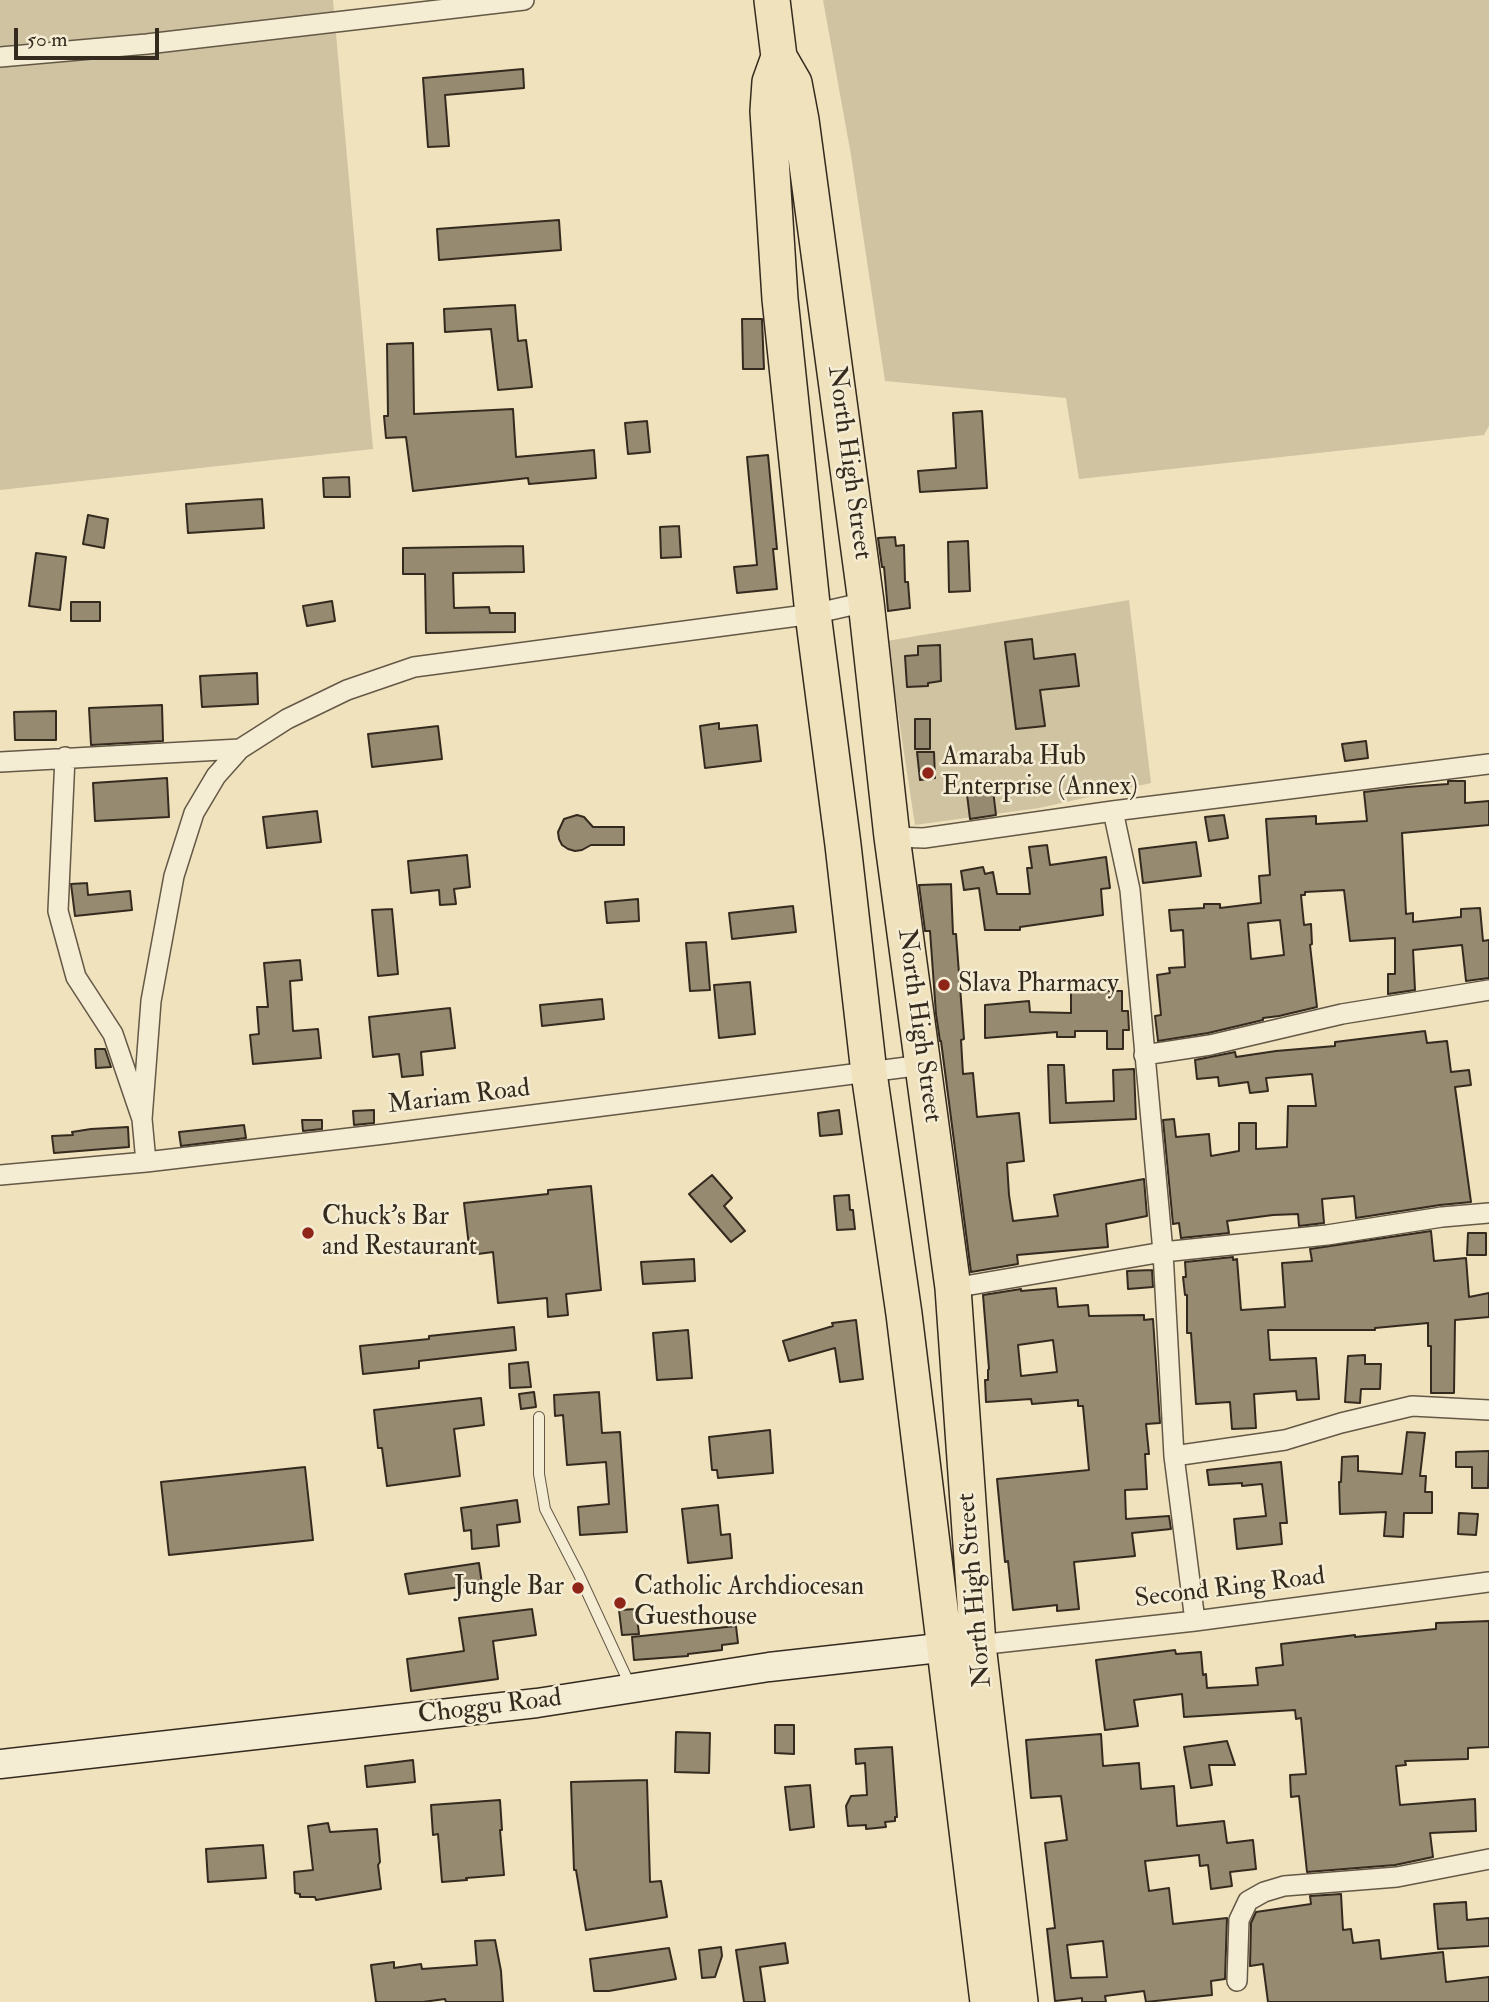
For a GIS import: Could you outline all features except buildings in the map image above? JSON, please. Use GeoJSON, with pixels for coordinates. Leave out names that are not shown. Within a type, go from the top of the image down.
{"type":"FeatureCollection","features":[{"type":"Feature","properties":{"kind":"highway","name":"North High Street"},"geometry":{"type":"LineString","coordinates":[[772,0],[779,57],[794,83],[801,120],[866,602],[892,837],[953,1288],[978,1645],[1020,2002]]}},
{"type":"Feature","properties":{"kind":"highway","name":"North High Street"},"geometry":{"type":"LineString","coordinates":[[779,57],[770,82],[768,111],[780,299],[813,614],[869,1073],[904,1314],[988,2002]]}},
{"type":"Feature","properties":{"kind":"main road","name":"Choggu Road"},"geometry":{"type":"LineString","coordinates":[[0,1765],[537,1703],[769,1667],[978,1645]]}},
{"type":"Feature","properties":{"kind":"street"},"geometry":{"type":"LineString","coordinates":[[0,57],[147,44],[524,0]]}},
{"type":"Feature","properties":{"kind":"street"},"geometry":{"type":"LineString","coordinates":[[146,1162],[142,1119],[151,1001],[174,876],[194,813],[216,776],[240,749],[287,719],[347,690],[414,667],[813,614],[866,602]]}},
{"type":"Feature","properties":{"kind":"street"},"geometry":{"type":"LineString","coordinates":[[0,762],[240,749]]}},
{"type":"Feature","properties":{"kind":"street"},"geometry":{"type":"LineString","coordinates":[[65,757],[58,911],[76,977],[113,1034],[142,1119]]}},
{"type":"Feature","properties":{"kind":"street"},"geometry":{"type":"LineString","coordinates":[[892,837],[924,838],[1113,811],[1489,764]]}},
{"type":"Feature","properties":{"kind":"street"},"geometry":{"type":"LineString","coordinates":[[1113,811],[1130,890],[1163,1252],[1174,1457],[1195,1621]]}},
{"type":"Feature","properties":{"kind":"street"},"geometry":{"type":"LineString","coordinates":[[1144,1055],[1210,1045],[1342,1014],[1489,990]]}},
{"type":"Feature","properties":{"kind":"street","name":"Mariam Road"},"geometry":{"type":"LineString","coordinates":[[0,1175],[146,1162],[384,1134],[923,1065]]}},
{"type":"Feature","properties":{"kind":"street"},"geometry":{"type":"LineString","coordinates":[[953,1288],[1163,1252],[1327,1235],[1442,1217],[1489,1213]]}},
{"type":"Feature","properties":{"kind":"street"},"geometry":{"type":"LineString","coordinates":[[1174,1457],[1285,1440],[1412,1406],[1489,1410]]}},
{"type":"Feature","properties":{"kind":"street","name":"Second Ring Road"},"geometry":{"type":"LineString","coordinates":[[978,1645],[1195,1621],[1489,1582]]}},
{"type":"Feature","properties":{"kind":"street"},"geometry":{"type":"LineString","coordinates":[[1237,1981],[1239,1920],[1248,1901],[1264,1892],[1284,1886],[1397,1877],[1489,1859]]}},
{"type":"Feature","properties":{"kind":"lane"},"geometry":{"type":"LineString","coordinates":[[539,1417],[539,1474],[545,1509],[579,1575],[631,1689]]}},
{"type":"Feature","properties":{"kind":"shaded area"},"geometry":{"type":"Polygon","coordinates":[[[0,0],[333,0],[373,449],[0,490],[0,0]]]}},
{"type":"Feature","properties":{"kind":"shaded area"},"geometry":{"type":"Polygon","coordinates":[[[823,0],[1489,0],[1489,426],[1484,435],[1079,479],[1066,398],[885,381],[851,155],[823,0]]]}},
{"type":"Feature","properties":{"kind":"shaded area"},"geometry":{"type":"Polygon","coordinates":[[[1129,600],[1151,783],[1039,808],[915,825],[887,641],[1129,600]]]}},
{"type":"Feature","properties":{"kind":"place","name":"Amaraba Hub Enterprise (Annex)"},"geometry":{"type":"Point","coordinates":[928,773]}},
{"type":"Feature","properties":{"kind":"place","name":"Slava Pharmacy"},"geometry":{"type":"Point","coordinates":[944,985]}},
{"type":"Feature","properties":{"kind":"place","name":"Chuck's Bar and Restaurant"},"geometry":{"type":"Point","coordinates":[308,1233]}},
{"type":"Feature","properties":{"kind":"place","name":"Jungle Bar"},"geometry":{"type":"Point","coordinates":[578,1588]}},
{"type":"Feature","properties":{"kind":"place","name":"Catholic Archdiocesan Guesthouse"},"geometry":{"type":"Point","coordinates":[620,1603]}}]}
